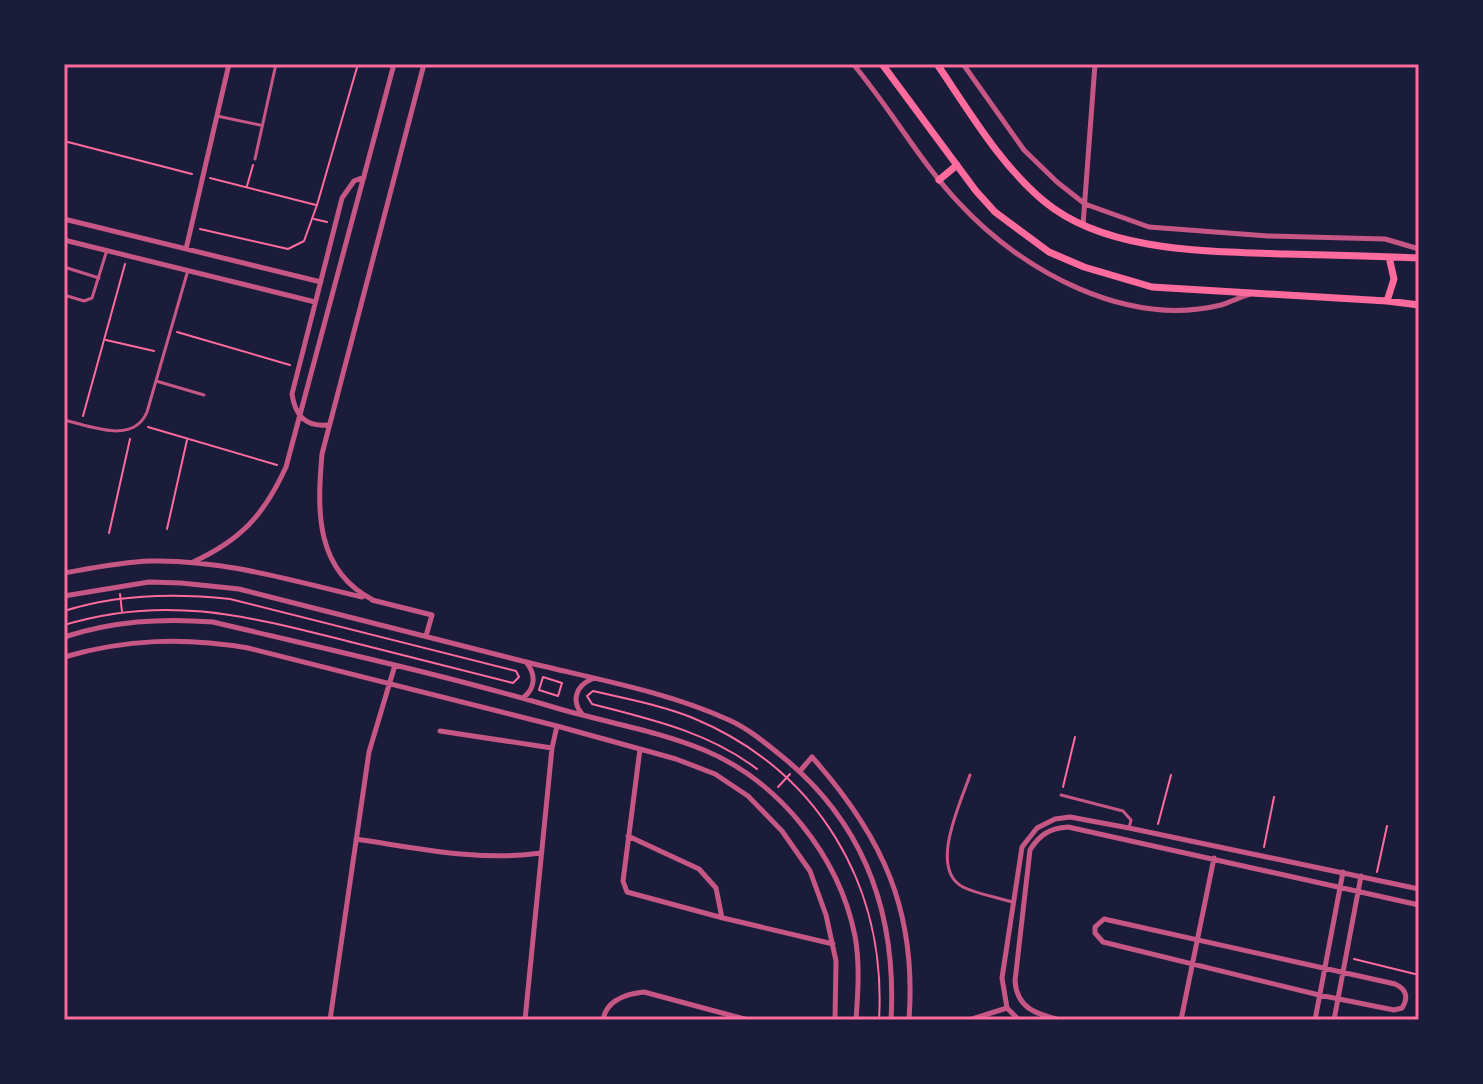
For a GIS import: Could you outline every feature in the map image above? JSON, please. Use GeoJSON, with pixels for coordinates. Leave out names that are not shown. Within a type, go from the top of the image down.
{"type":"FeatureCollection","features":[{"type":"Feature","properties":{"kind":"main road"},"geometry":{"type":"LineString","coordinates":[[882,64],[995,212],[1049,252],[1084,267],[1152,287],[1419,305]]}},
{"type":"Feature","properties":{"kind":"main road"},"geometry":{"type":"LineString","coordinates":[[937,64],[1012,169],[1047,204],[1083,225],[1137,241],[1202,251],[1419,258]]}},
{"type":"Feature","properties":{"kind":"main road"},"geometry":{"type":"LineString","coordinates":[[939,180],[957,165]]}},
{"type":"Feature","properties":{"kind":"main road"},"geometry":{"type":"LineString","coordinates":[[1387,301],[1394,279],[1389,257]]}},
{"type":"Feature","properties":{"kind":"street"},"geometry":{"type":"LineString","coordinates":[[186,249],[229,64]]}},
{"type":"Feature","properties":{"kind":"street"},"geometry":{"type":"LineString","coordinates":[[193,562],[216,551],[257,518],[272,497],[286,467],[394,64]]}},
{"type":"Feature","properties":{"kind":"street"},"geometry":{"type":"LineString","coordinates":[[373,600],[355,591],[339,574],[328,554],[321,519],[320,480],[327,425],[424,64]]}},
{"type":"Feature","properties":{"kind":"street"},"geometry":{"type":"LineString","coordinates":[[853,64],[961,205],[1011,249],[1052,275],[1122,303],[1155,309],[1222,305],[1254,292]]}},
{"type":"Feature","properties":{"kind":"street"},"geometry":{"type":"LineString","coordinates":[[963,64],[1024,150],[1085,204],[1149,227],[1268,236],[1385,239],[1419,249]]}},
{"type":"Feature","properties":{"kind":"street"},"geometry":{"type":"LineString","coordinates":[[1083,225],[1095,64]]}},
{"type":"Feature","properties":{"kind":"street"},"geometry":{"type":"LineString","coordinates":[[327,425],[308,423],[300,418],[292,394],[347,188],[364,177]]}},
{"type":"Feature","properties":{"kind":"street"},"geometry":{"type":"LineString","coordinates":[[64,219],[321,282]]}},
{"type":"Feature","properties":{"kind":"street"},"geometry":{"type":"LineString","coordinates":[[64,240],[316,302]]}},
{"type":"Feature","properties":{"kind":"street"},"geometry":{"type":"LineString","coordinates":[[64,573],[149,561],[193,562],[259,573],[432,615],[426,636]]}},
{"type":"Feature","properties":{"kind":"street"},"geometry":{"type":"LineString","coordinates":[[64,596],[120,585],[181,583],[239,589],[659,695],[719,716],[759,737],[798,769],[844,822],[874,882],[890,946],[893,980],[891,1020]]}},
{"type":"Feature","properties":{"kind":"street"},"geometry":{"type":"LineString","coordinates":[[64,637],[125,622],[173,619],[213,622],[522,698],[664,736],[706,751],[745,772],[772,793],[814,841],[833,872],[847,911],[857,955],[856,1020]]}},
{"type":"Feature","properties":{"kind":"street"},"geometry":{"type":"LineString","coordinates":[[64,657],[134,641],[210,641],[557,726],[715,774],[748,796],[782,831],[810,871],[826,915],[836,961],[835,1020]]}},
{"type":"Feature","properties":{"kind":"street"},"geometry":{"type":"LineString","coordinates":[[522,698],[528,694],[534,681],[526,662]]}},
{"type":"Feature","properties":{"kind":"street"},"geometry":{"type":"LineString","coordinates":[[330,1020],[369,752],[395,665]]}},
{"type":"Feature","properties":{"kind":"street"},"geometry":{"type":"LineString","coordinates":[[585,717],[576,706],[575,698],[581,686],[593,679]]}},
{"type":"Feature","properties":{"kind":"street"},"geometry":{"type":"LineString","coordinates":[[525,1020],[552,748],[557,726]]}},
{"type":"Feature","properties":{"kind":"street"},"geometry":{"type":"LineString","coordinates":[[440,731],[552,748]]}},
{"type":"Feature","properties":{"kind":"street"},"geometry":{"type":"LineString","coordinates":[[640,749],[622,886],[627,892],[833,944]]}},
{"type":"Feature","properties":{"kind":"street"},"geometry":{"type":"LineString","coordinates":[[798,769],[812,757],[845,794],[890,875],[903,920],[910,966],[909,1020]]}},
{"type":"Feature","properties":{"kind":"street"},"geometry":{"type":"LineString","coordinates":[[1068,827],[1070,817]]}},
{"type":"Feature","properties":{"kind":"street"},"geometry":{"type":"LineString","coordinates":[[1019,1020],[1007,1008],[1003,995],[1012,902],[1022,847],[1029,836],[1046,823],[1070,817],[1419,889]]}},
{"type":"Feature","properties":{"kind":"street"},"geometry":{"type":"LineString","coordinates":[[1046,823],[1049,830]]}},
{"type":"Feature","properties":{"kind":"street"},"geometry":{"type":"LineString","coordinates":[[1056,1019],[1034,1017],[1020,1001],[1016,991],[1015,965],[1030,850],[1049,830],[1068,827],[1419,905]]}},
{"type":"Feature","properties":{"kind":"street"},"geometry":{"type":"LineString","coordinates":[[1126,841],[1129,828]]}},
{"type":"Feature","properties":{"kind":"street"},"geometry":{"type":"LineString","coordinates":[[628,836],[699,869],[716,888],[723,918]]}},
{"type":"Feature","properties":{"kind":"street"},"geometry":{"type":"LineString","coordinates":[[356,839],[474,855],[541,853]]}},
{"type":"Feature","properties":{"kind":"street"},"geometry":{"type":"LineString","coordinates":[[1178,852],[1181,841]]}},
{"type":"Feature","properties":{"kind":"street"},"geometry":{"type":"LineString","coordinates":[[1022,847],[1030,850]]}},
{"type":"Feature","properties":{"kind":"street"},"geometry":{"type":"LineString","coordinates":[[1259,869],[1262,857]]}},
{"type":"Feature","properties":{"kind":"street"},"geometry":{"type":"LineString","coordinates":[[1181,1020],[1214,858]]}},
{"type":"Feature","properties":{"kind":"street"},"geometry":{"type":"LineString","coordinates":[[1315,1020],[1343,872]]}},
{"type":"Feature","properties":{"kind":"street"},"geometry":{"type":"LineString","coordinates":[[1334,1020],[1361,875]]}},
{"type":"Feature","properties":{"kind":"street"},"geometry":{"type":"LineString","coordinates":[[1016,883],[1025,886]]}},
{"type":"Feature","properties":{"kind":"street"},"geometry":{"type":"LineString","coordinates":[[1104,919],[1198,938],[1395,984],[1402,987],[1406,1001],[1402,1008],[1394,1010],[1319,995],[1103,942],[1098,938],[1095,927],[1104,919]]}},
{"type":"Feature","properties":{"kind":"street"},"geometry":{"type":"LineString","coordinates":[[1010,924],[1020,927]]}},
{"type":"Feature","properties":{"kind":"street"},"geometry":{"type":"LineString","coordinates":[[1004,963],[1015,965]]}},
{"type":"Feature","properties":{"kind":"street"},"geometry":{"type":"LineString","coordinates":[[1003,995],[1016,991]]}},
{"type":"Feature","properties":{"kind":"street"},"geometry":{"type":"LineString","coordinates":[[603,1020],[604,1013],[614,1001],[628,994],[644,992],[748,1020]]}},
{"type":"Feature","properties":{"kind":"street"},"geometry":{"type":"LineString","coordinates":[[969,1020],[1007,1008]]}},
{"type":"Feature","properties":{"kind":"lane"},"geometry":{"type":"LineString","coordinates":[[255,159],[276,64]]}},
{"type":"Feature","properties":{"kind":"lane"},"geometry":{"type":"LineString","coordinates":[[217,116],[262,125]]}},
{"type":"Feature","properties":{"kind":"lane"},"geometry":{"type":"LineString","coordinates":[[64,295],[88,300],[94,295],[107,250]]}},
{"type":"Feature","properties":{"kind":"lane"},"geometry":{"type":"LineString","coordinates":[[64,267],[99,278]]}},
{"type":"Feature","properties":{"kind":"lane"},"geometry":{"type":"LineString","coordinates":[[64,420],[118,431],[132,430],[140,425],[147,412],[188,270]]}},
{"type":"Feature","properties":{"kind":"lane"},"geometry":{"type":"LineString","coordinates":[[156,381],[204,395]]}},
{"type":"Feature","properties":{"kind":"lane"},"geometry":{"type":"LineString","coordinates":[[970,775],[947,847],[949,871],[962,886],[1012,902]]}},
{"type":"Feature","properties":{"kind":"lane"},"geometry":{"type":"LineString","coordinates":[[1061,795],[1123,811],[1131,820],[1129,828]]}},
{"type":"Feature","properties":{"kind":"path"},"geometry":{"type":"LineString","coordinates":[[191,226],[288,249],[304,241],[358,64]]}},
{"type":"Feature","properties":{"kind":"path"},"geometry":{"type":"LineString","coordinates":[[64,141],[317,205]]}},
{"type":"Feature","properties":{"kind":"path"},"geometry":{"type":"LineString","coordinates":[[247,187],[255,159]]}},
{"type":"Feature","properties":{"kind":"path"},"geometry":{"type":"LineString","coordinates":[[312,219],[336,224]]}},
{"type":"Feature","properties":{"kind":"path"},"geometry":{"type":"LineString","coordinates":[[81,424],[128,255]]}},
{"type":"Feature","properties":{"kind":"path"},"geometry":{"type":"LineString","coordinates":[[171,330],[298,367]]}},
{"type":"Feature","properties":{"kind":"path"},"geometry":{"type":"LineString","coordinates":[[105,339],[164,353]]}},
{"type":"Feature","properties":{"kind":"path"},"geometry":{"type":"LineString","coordinates":[[140,425],[286,467]]}},
{"type":"Feature","properties":{"kind":"path"},"geometry":{"type":"LineString","coordinates":[[109,533],[132,430]]}},
{"type":"Feature","properties":{"kind":"path"},"geometry":{"type":"LineString","coordinates":[[167,529],[187,439]]}},
{"type":"Feature","properties":{"kind":"path"},"geometry":{"type":"LineString","coordinates":[[120,585],[125,622]]}},
{"type":"Feature","properties":{"kind":"path"},"geometry":{"type":"LineString","coordinates":[[64,611],[121,600],[181,596],[230,599],[512,670]]}},
{"type":"Feature","properties":{"kind":"path"},"geometry":{"type":"LineString","coordinates":[[543,677],[562,683],[558,696],[539,690],[543,677]]}},
{"type":"Feature","properties":{"kind":"path"},"geometry":{"type":"LineString","coordinates":[[1061,795],[1075,737]]}},
{"type":"Feature","properties":{"kind":"path"},"geometry":{"type":"LineString","coordinates":[[772,793],[798,769]]}},
{"type":"Feature","properties":{"kind":"path"},"geometry":{"type":"LineString","coordinates":[[1155,835],[1171,775]]}},
{"type":"Feature","properties":{"kind":"path"},"geometry":{"type":"LineString","coordinates":[[1262,857],[1274,797]]}},
{"type":"Feature","properties":{"kind":"path"},"geometry":{"type":"LineString","coordinates":[[1376,879],[1387,826]]}},
{"type":"Feature","properties":{"kind":"path"},"geometry":{"type":"LineString","coordinates":[[1346,957],[1419,975]]}}]}
